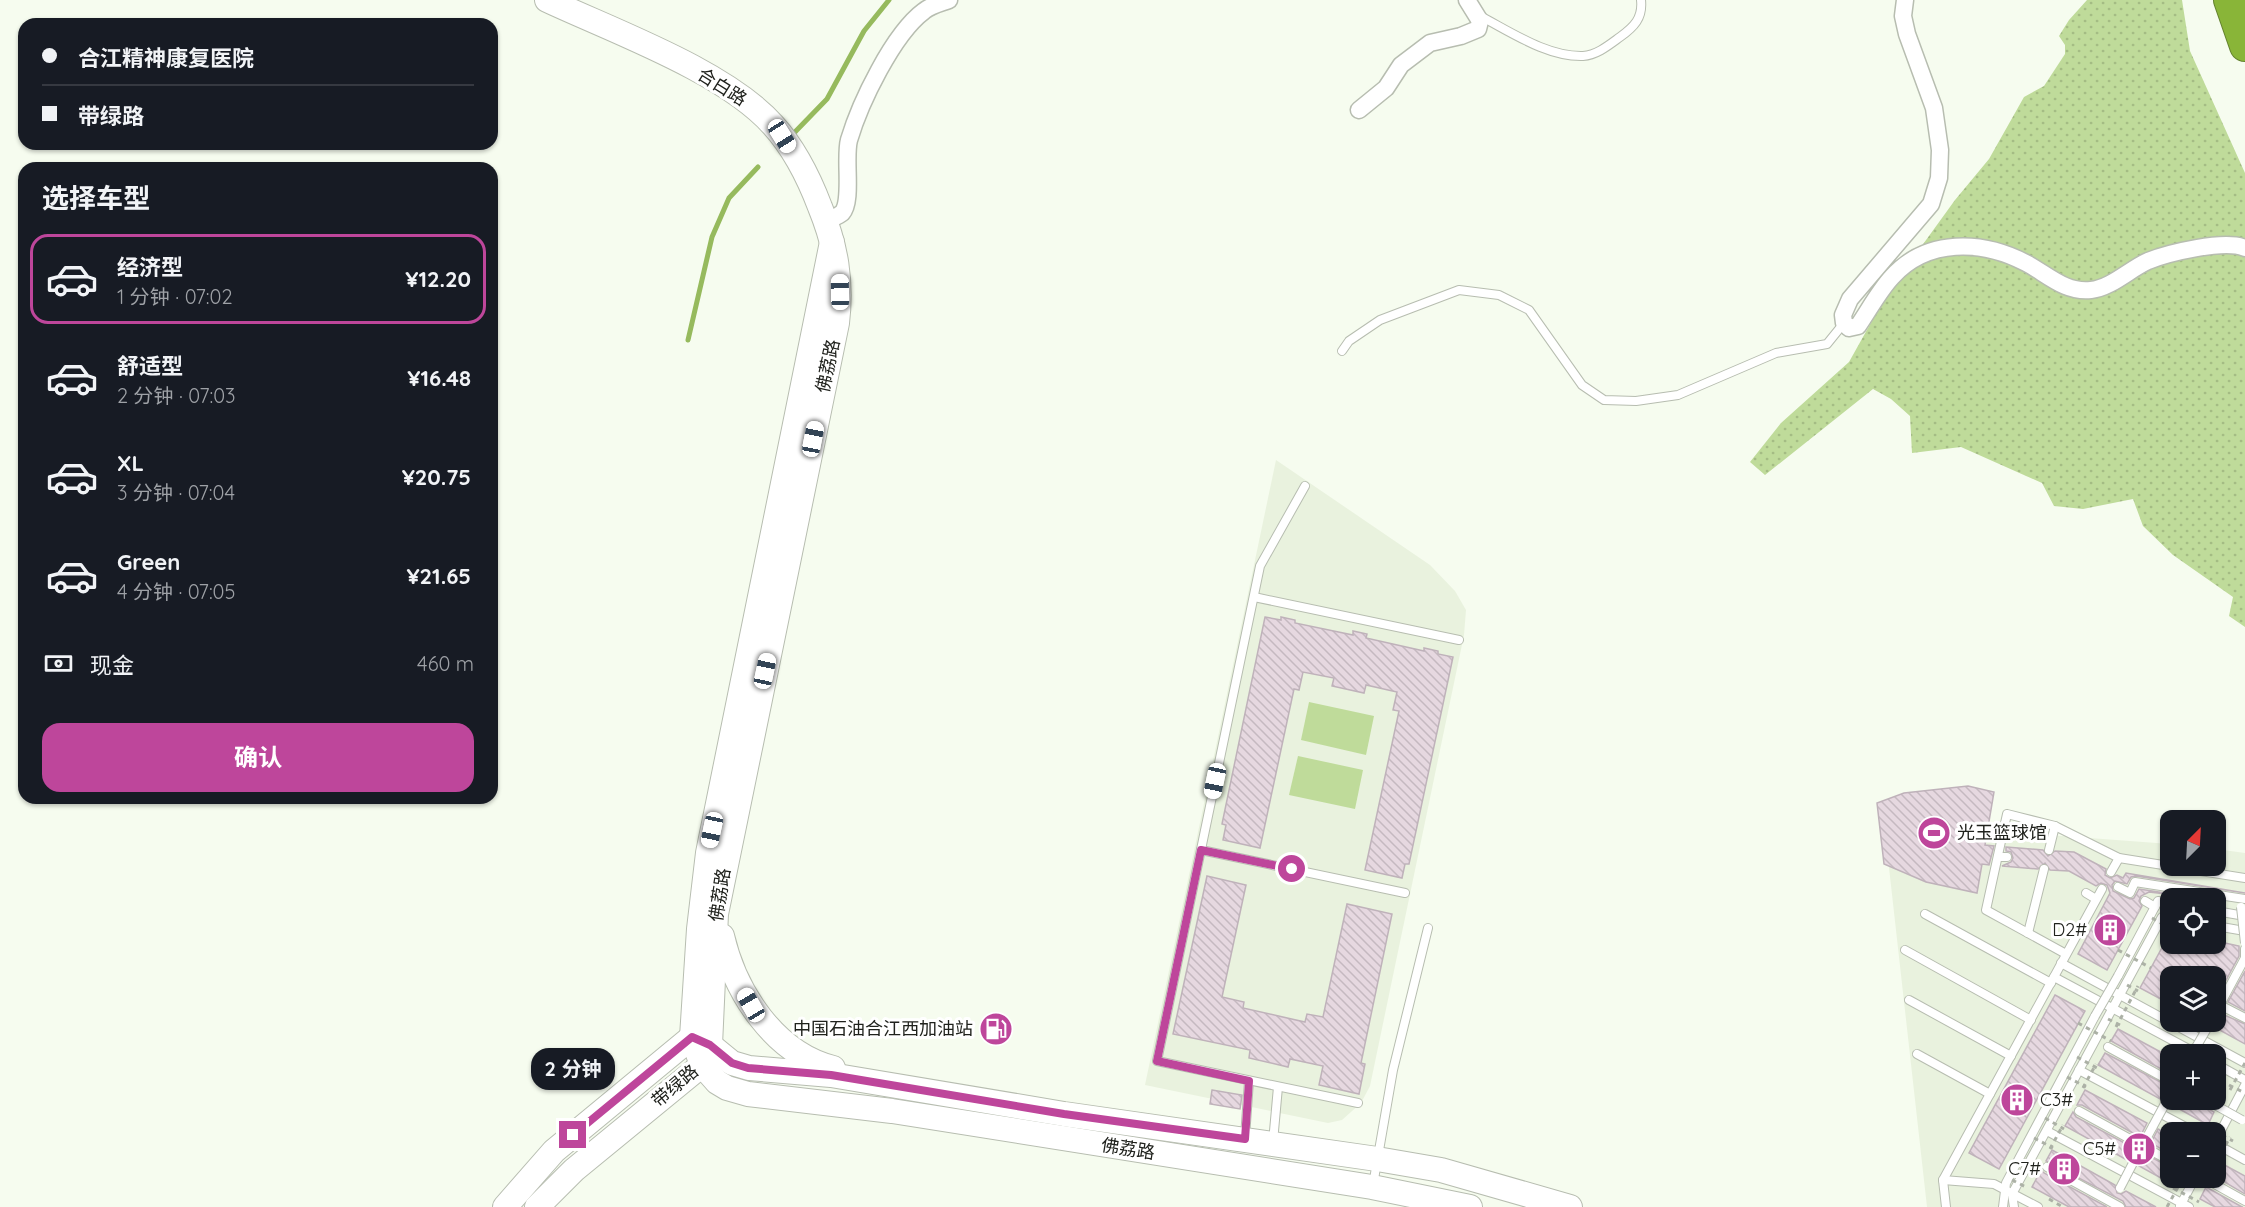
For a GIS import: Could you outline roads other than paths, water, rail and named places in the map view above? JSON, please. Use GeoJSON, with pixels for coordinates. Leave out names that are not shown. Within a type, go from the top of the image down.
{"type":"FeatureCollection","features":[{"type":"Feature","properties":{"kind":"highway"},"geometry":{"type":"LineString","coordinates":[[2229,0],[2245,46]]}},
{"type":"Feature","properties":{"kind":"main road","name":"合白路"},"geometry":{"type":"LineString","coordinates":[[547,0],[677,60],[718,82],[757,109],[782,136],[799,162],[811,183],[829,232]]}},
{"type":"Feature","properties":{"kind":"main road","name":"佛荔路"},"geometry":{"type":"LineString","coordinates":[[701,1049],[721,888],[837,323],[839,274],[829,232]]}},
{"type":"Feature","properties":{"kind":"main road","name":"佛荔路"},"geometry":{"type":"LineString","coordinates":[[829,232],[708,853],[699,929],[701,1049],[717,1082],[748,1094],[892,1111],[1372,1187],[1470,1207]]}},
{"type":"Feature","properties":{"kind":"main road"},"geometry":{"type":"LineString","coordinates":[[721,888],[721,931],[726,954],[751,1005],[771,1030],[796,1052],[826,1066],[902,1086]]}},
{"type":"Feature","properties":{"kind":"main road","name":"佛荔路"},"geometry":{"type":"LineString","coordinates":[[701,1049],[748,1068],[831,1075],[1064,1114],[1273,1143],[1441,1170],[1570,1207]]}},
{"type":"Feature","properties":{"kind":"main road","name":"带绿路"},"geometry":{"type":"LineString","coordinates":[[505,1207],[554,1151],[701,1049]]}},
{"type":"Feature","properties":{"kind":"main road","name":"带绿路"},"geometry":{"type":"LineString","coordinates":[[537,1207],[701,1049]]}},
{"type":"Feature","properties":{"kind":"street"},"geometry":{"type":"LineString","coordinates":[[829,232],[846,206],[845,159],[849,141],[866,99],[899,35],[926,9],[950,0]]}},
{"type":"Feature","properties":{"kind":"street"},"geometry":{"type":"LineString","coordinates":[[1359,110],[1386,87],[1401,65],[1430,42],[1461,36],[1478,29],[1480,21],[1467,0]]}},
{"type":"Feature","properties":{"kind":"street"},"geometry":{"type":"LineString","coordinates":[[1905,0],[1903,16],[1907,34],[1934,108],[1940,150],[1939,178],[1930,204],[1850,299],[1843,315],[1844,323],[1849,328],[1858,326],[1892,277],[1911,260],[1933,250],[1981,247],[2027,264],[2062,285],[2078,290],[2094,290],[2148,261],[2217,244],[2245,248]]}},
{"type":"Feature","properties":{"kind":"lane"},"geometry":{"type":"LineString","coordinates":[[1477,14],[1555,52],[1585,56],[1604,49],[1635,27],[1642,11],[1641,0]]}},
{"type":"Feature","properties":{"kind":"lane"},"geometry":{"type":"LineString","coordinates":[[1342,351],[1349,341],[1380,320],[1459,290],[1499,295],[1529,310],[1582,385],[1604,400],[1636,401],[1678,395],[1776,353],[1827,344],[1844,323]]}},
{"type":"Feature","properties":{"kind":"lane"},"geometry":{"type":"LineString","coordinates":[[1305,486],[1260,566],[1157,1061],[1358,1103]]}},
{"type":"Feature","properties":{"kind":"lane"},"geometry":{"type":"LineString","coordinates":[[1254,597],[1459,640]]}},
{"type":"Feature","properties":{"kind":"lane"},"geometry":{"type":"LineString","coordinates":[[2066,954],[1986,910],[2002,857],[2007,814],[2055,826],[2119,858],[2245,878]]}},
{"type":"Feature","properties":{"kind":"lane"},"geometry":{"type":"LineString","coordinates":[[2049,850],[2055,826]]}},
{"type":"Feature","properties":{"kind":"lane"},"geometry":{"type":"LineString","coordinates":[[1201,850],[1405,893]]}},
{"type":"Feature","properties":{"kind":"lane"},"geometry":{"type":"LineString","coordinates":[[2111,872],[2119,858]]}},
{"type":"Feature","properties":{"kind":"lane"},"geometry":{"type":"LineString","coordinates":[[2028,933],[2044,869]]}},
{"type":"Feature","properties":{"kind":"lane"},"geometry":{"type":"LineString","coordinates":[[2118,887],[2130,893],[2135,882],[2243,905]]}},
{"type":"Feature","properties":{"kind":"lane"},"geometry":{"type":"LineString","coordinates":[[1946,1207],[1943,1180],[2102,889]]}},
{"type":"Feature","properties":{"kind":"lane"},"geometry":{"type":"LineString","coordinates":[[2086,893],[2096,899]]}},
{"type":"Feature","properties":{"kind":"lane"},"geometry":{"type":"LineString","coordinates":[[2145,901],[2155,906]]}},
{"type":"Feature","properties":{"kind":"lane"},"geometry":{"type":"LineString","coordinates":[[2003,1207],[2006,1183],[2155,906],[2160,901]]}},
{"type":"Feature","properties":{"kind":"lane"},"geometry":{"type":"LineString","coordinates":[[2226,909],[2243,905]]}},
{"type":"Feature","properties":{"kind":"lane"},"geometry":{"type":"LineString","coordinates":[[2243,905],[2245,944]]}},
{"type":"Feature","properties":{"kind":"lane"},"geometry":{"type":"LineString","coordinates":[[1925,914],[2179,1044]]}},
{"type":"Feature","properties":{"kind":"lane"},"geometry":{"type":"LineString","coordinates":[[2014,1207],[2012,1194],[2160,921]]}},
{"type":"Feature","properties":{"kind":"lane"},"geometry":{"type":"LineString","coordinates":[[1372,1187],[1393,1070],[1428,928]]}},
{"type":"Feature","properties":{"kind":"lane"},"geometry":{"type":"LineString","coordinates":[[2226,928],[2245,931]]}},
{"type":"Feature","properties":{"kind":"lane"},"geometry":{"type":"LineString","coordinates":[[2226,991],[2245,958],[2245,949]]}},
{"type":"Feature","properties":{"kind":"lane"},"geometry":{"type":"LineString","coordinates":[[1905,950],[2031,1020]]}},
{"type":"Feature","properties":{"kind":"lane"},"geometry":{"type":"LineString","coordinates":[[2061,963],[2245,1063]]}},
{"type":"Feature","properties":{"kind":"lane"},"geometry":{"type":"LineString","coordinates":[[1909,1000],[2011,1056]]}},
{"type":"Feature","properties":{"kind":"lane"},"geometry":{"type":"LineString","coordinates":[[2226,1010],[2245,1018]]}},
{"type":"Feature","properties":{"kind":"lane"},"geometry":{"type":"LineString","coordinates":[[2110,1044],[2160,1075]]}},
{"type":"Feature","properties":{"kind":"lane"},"geometry":{"type":"LineString","coordinates":[[1917,1054],[1990,1095]]}},
{"type":"Feature","properties":{"kind":"lane"},"geometry":{"type":"LineString","coordinates":[[2079,1070],[2176,1122]]}},
{"type":"Feature","properties":{"kind":"lane"},"geometry":{"type":"LineString","coordinates":[[2226,1070],[2245,1080]]}},
{"type":"Feature","properties":{"kind":"lane"},"geometry":{"type":"LineString","coordinates":[[1245,1139],[1249,1081]]}},
{"type":"Feature","properties":{"kind":"lane"},"geometry":{"type":"LineString","coordinates":[[2226,1123],[2245,1086]]}},
{"type":"Feature","properties":{"kind":"lane"},"geometry":{"type":"LineString","coordinates":[[1273,1143],[1278,1087]]}},
{"type":"Feature","properties":{"kind":"lane"},"geometry":{"type":"LineString","coordinates":[[2047,1167],[2114,1206],[2120,1188],[2162,1110]]}},
{"type":"Feature","properties":{"kind":"lane"},"geometry":{"type":"LineString","coordinates":[[2224,1110],[2244,1121]]}},
{"type":"Feature","properties":{"kind":"lane"},"geometry":{"type":"LineString","coordinates":[[2079,1111],[2160,1155]]}},
{"type":"Feature","properties":{"kind":"lane"},"geometry":{"type":"LineString","coordinates":[[2047,1131],[2183,1206],[2191,1188]]}},
{"type":"Feature","properties":{"kind":"lane"},"geometry":{"type":"LineString","coordinates":[[2226,1148],[2245,1160]]}},
{"type":"Feature","properties":{"kind":"lane"},"geometry":{"type":"LineString","coordinates":[[1943,1180],[1994,1184],[2038,1207]]}},
{"type":"Feature","properties":{"kind":"lane"},"geometry":{"type":"LineString","coordinates":[[2221,1188],[2245,1201]]}},
{"type":"Feature","properties":{"kind":"waterway"},"geometry":{"type":"LineString","coordinates":[[794,133],[827,99],[864,31],[889,0]]}},
{"type":"Feature","properties":{"kind":"waterway"},"geometry":{"type":"LineString","coordinates":[[688,340],[712,237],[729,198],[758,167]]}},
{"type":"Feature","properties":{"kind":"place","name":"光玉篮球馆"},"geometry":{"type":"Point","coordinates":[1934,833]}},
{"type":"Feature","properties":{"kind":"place","name":"D2#"},"geometry":{"type":"Point","coordinates":[2110,930]}},
{"type":"Feature","properties":{"kind":"place","name":"中国石油合江西加油站"},"geometry":{"type":"Point","coordinates":[996,1029]}},
{"type":"Feature","properties":{"kind":"place","name":"C3#"},"geometry":{"type":"Point","coordinates":[2017,1100]}},
{"type":"Feature","properties":{"kind":"place","name":"C5#"},"geometry":{"type":"Point","coordinates":[2139,1149]}},
{"type":"Feature","properties":{"kind":"place","name":"C7#"},"geometry":{"type":"Point","coordinates":[2064,1169]}}]}
